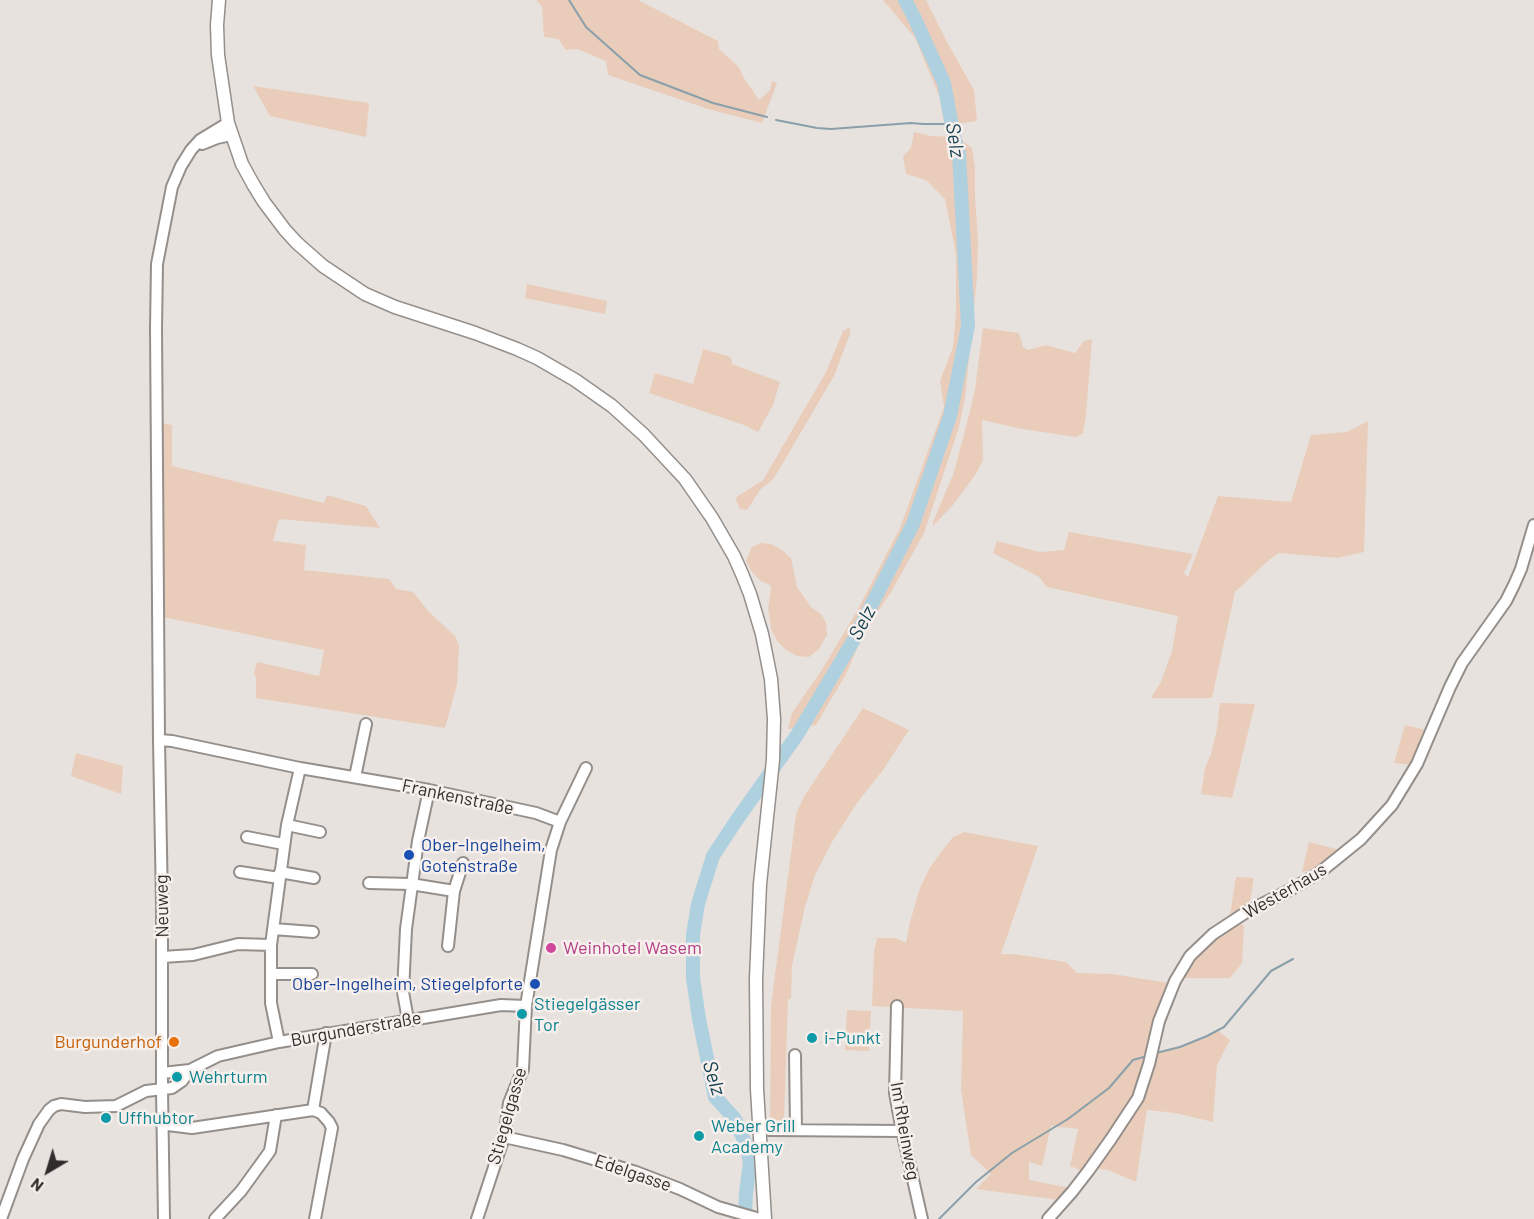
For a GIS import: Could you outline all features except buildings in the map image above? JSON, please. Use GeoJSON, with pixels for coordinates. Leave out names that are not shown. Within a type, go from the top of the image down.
{"type":"FeatureCollection","features":[{"type":"Feature","properties":{"kind":"main road"},"geometry":{"type":"LineString","coordinates":[[219,0],[218,55],[230,129],[242,164],[264,202],[285,230],[323,266],[350,285],[380,301],[411,313],[517,349],[556,369],[594,393],[629,420],[657,447],[699,498],[725,539],[750,594],[762,634],[771,679],[774,718],[773,760],[758,917],[755,1017],[765,1219]]}},
{"type":"Feature","properties":{"kind":"street","name":"Neuweg"},"geometry":{"type":"LineString","coordinates":[[164,1219],[157,275],[160,246],[172,187],[181,166],[187,155],[198,146],[217,138],[230,129]]}},
{"type":"Feature","properties":{"kind":"street","name":"Westerhaus"},"geometry":{"type":"LineString","coordinates":[[1048,1219],[1089,1170],[1138,1098],[1159,1021],[1175,981],[1190,956],[1213,934],[1248,911],[1319,873],[1361,839],[1392,805],[1417,764],[1462,663],[1506,601],[1521,569],[1534,525]]}},
{"type":"Feature","properties":{"kind":"street"},"geometry":{"type":"LineString","coordinates":[[355,777],[366,724]]}},
{"type":"Feature","properties":{"kind":"street","name":"Frankenstraße"},"geometry":{"type":"LineString","coordinates":[[159,740],[300,768],[429,790],[537,813],[560,822]]}},
{"type":"Feature","properties":{"kind":"street"},"geometry":{"type":"LineString","coordinates":[[279,1042],[271,1003],[270,945],[287,825],[300,768]]}},
{"type":"Feature","properties":{"kind":"street","name":"Stiegelgasse"},"geometry":{"type":"LineString","coordinates":[[477,1219],[504,1137],[509,1103],[523,1069],[526,1006],[551,850],[560,822],[586,768]]}},
{"type":"Feature","properties":{"kind":"street"},"geometry":{"type":"LineString","coordinates":[[408,1020],[403,992],[405,949],[411,884],[429,790]]}},
{"type":"Feature","properties":{"kind":"street"},"geometry":{"type":"LineString","coordinates":[[287,825],[320,832]]}},
{"type":"Feature","properties":{"kind":"street"},"geometry":{"type":"LineString","coordinates":[[247,837],[284,844]]}},
{"type":"Feature","properties":{"kind":"street"},"geometry":{"type":"LineString","coordinates":[[448,946],[454,891],[463,863]]}},
{"type":"Feature","properties":{"kind":"street"},"geometry":{"type":"LineString","coordinates":[[240,872],[314,878]]}},
{"type":"Feature","properties":{"kind":"street"},"geometry":{"type":"LineString","coordinates":[[369,883],[411,884],[454,891]]}},
{"type":"Feature","properties":{"kind":"street"},"geometry":{"type":"LineString","coordinates":[[273,929],[313,932]]}},
{"type":"Feature","properties":{"kind":"street"},"geometry":{"type":"LineString","coordinates":[[162,957],[193,954],[238,944],[270,945]]}},
{"type":"Feature","properties":{"kind":"street"},"geometry":{"type":"LineString","coordinates":[[271,974],[312,974]]}},
{"type":"Feature","properties":{"kind":"street","name":"Burgunderstraße"},"geometry":{"type":"LineString","coordinates":[[0,1219],[39,1124],[54,1106],[61,1104],[84,1107],[116,1106],[146,1090],[176,1085],[190,1070],[218,1056],[279,1042],[501,1005],[526,1006]]}},
{"type":"Feature","properties":{"kind":"street","name":"Im Rheinweg"},"geometry":{"type":"LineString","coordinates":[[897,1006],[895,1093],[922,1219]]}},
{"type":"Feature","properties":{"kind":"street"},"geometry":{"type":"LineString","coordinates":[[313,1110],[326,1033]]}},
{"type":"Feature","properties":{"kind":"street"},"geometry":{"type":"LineString","coordinates":[[795,1055],[796,1130]]}},
{"type":"Feature","properties":{"kind":"street","name":"Burgunderstraße"},"geometry":{"type":"LineString","coordinates":[[162,1073],[190,1070]]}},
{"type":"Feature","properties":{"kind":"street"},"geometry":{"type":"LineString","coordinates":[[162,1125],[192,1128],[313,1110],[321,1113],[332,1128],[315,1219]]}},
{"type":"Feature","properties":{"kind":"street"},"geometry":{"type":"LineString","coordinates":[[215,1219],[241,1191],[270,1151],[276,1115]]}},
{"type":"Feature","properties":{"kind":"street"},"geometry":{"type":"LineString","coordinates":[[769,1130],[902,1131]]}},
{"type":"Feature","properties":{"kind":"street","name":"Edelgasse"},"geometry":{"type":"LineString","coordinates":[[504,1137],[563,1150],[636,1172],[731,1211],[756,1218]]}},
{"type":"Feature","properties":{"kind":"shaded area"},"geometry":{"type":"Polygon","coordinates":[[[536,0],[638,0],[718,41],[719,49],[739,67],[759,100],[770,90],[772,81],[777,83],[762,123],[708,109],[608,75],[606,61],[577,49],[566,50],[558,39],[544,37],[542,6],[536,0]]]}},
{"type":"Feature","properties":{"kind":"shaded area"},"geometry":{"type":"Polygon","coordinates":[[[883,0],[926,0],[974,90],[977,121],[955,124],[943,118],[940,98],[915,38],[883,0]]]}},
{"type":"Feature","properties":{"kind":"shaded area"},"geometry":{"type":"Polygon","coordinates":[[[253,86],[369,103],[366,137],[270,116],[253,86]]]}},
{"type":"Feature","properties":{"kind":"shaded area"},"geometry":{"type":"Polygon","coordinates":[[[914,132],[931,136],[958,137],[972,148],[978,240],[977,277],[965,398],[959,427],[924,533],[891,592],[864,632],[847,672],[816,725],[788,729],[792,713],[821,671],[857,611],[900,528],[944,407],[940,381],[953,347],[956,312],[956,254],[945,199],[926,180],[906,174],[903,156],[911,148],[914,132]]]}},
{"type":"Feature","properties":{"kind":"shaded area"},"geometry":{"type":"Polygon","coordinates":[[[527,284],[607,301],[605,314],[525,298],[527,284]]]}},
{"type":"Feature","properties":{"kind":"shaded area"},"geometry":{"type":"Polygon","coordinates":[[[850,327],[850,334],[834,376],[774,478],[760,490],[747,510],[740,509],[735,498],[763,480],[826,372],[843,331],[850,327]]]}},
{"type":"Feature","properties":{"kind":"shaded area"},"geometry":{"type":"Polygon","coordinates":[[[983,328],[1019,333],[1023,347],[1028,350],[1046,345],[1075,353],[1084,341],[1092,339],[1083,433],[1076,437],[982,420],[983,460],[976,474],[953,505],[933,526],[954,472],[970,411],[983,328]]]}},
{"type":"Feature","properties":{"kind":"shaded area"},"geometry":{"type":"Polygon","coordinates":[[[703,349],[731,357],[732,364],[780,382],[773,405],[758,432],[744,425],[649,393],[655,373],[693,384],[703,349]]]}},
{"type":"Feature","properties":{"kind":"shaded area"},"geometry":{"type":"Polygon","coordinates":[[[1368,421],[1364,552],[1337,558],[1279,553],[1235,592],[1212,698],[1151,698],[1161,682],[1172,651],[1178,616],[1047,587],[1039,577],[993,553],[997,541],[1040,552],[1064,550],[1069,532],[1193,554],[1184,573],[1188,577],[1218,496],[1291,502],[1311,435],[1347,432],[1368,421]]]}},
{"type":"Feature","properties":{"kind":"shaded area"},"geometry":{"type":"Polygon","coordinates":[[[163,423],[172,425],[172,466],[324,503],[327,495],[366,506],[380,528],[279,519],[273,541],[306,545],[304,570],[389,579],[396,589],[413,592],[429,612],[455,636],[459,645],[457,685],[445,728],[256,698],[254,674],[257,662],[319,676],[324,650],[163,617],[163,423]]]}},
{"type":"Feature","properties":{"kind":"shaded area"},"geometry":{"type":"Polygon","coordinates":[[[760,543],[771,544],[791,558],[797,587],[826,623],[827,635],[819,649],[809,657],[797,656],[786,650],[772,632],[768,609],[771,588],[752,572],[746,561],[752,547],[760,543]]]}},
{"type":"Feature","properties":{"kind":"shaded area"},"geometry":{"type":"Polygon","coordinates":[[[1220,703],[1255,704],[1232,798],[1201,794],[1205,768],[1217,729],[1220,703]]]}},
{"type":"Feature","properties":{"kind":"shaded area"},"geometry":{"type":"Polygon","coordinates":[[[863,708],[909,730],[883,770],[857,803],[832,842],[815,875],[805,907],[792,966],[791,999],[788,999],[784,1121],[776,1121],[776,1124],[770,1120],[771,1006],[796,815],[805,795],[863,708]]]}},
{"type":"Feature","properties":{"kind":"shaded area"},"geometry":{"type":"Polygon","coordinates":[[[1405,725],[1427,730],[1412,765],[1394,763],[1405,725]]]}},
{"type":"Feature","properties":{"kind":"shaded area"},"geometry":{"type":"Polygon","coordinates":[[[76,753],[123,766],[121,794],[71,776],[76,753]]]}},
{"type":"Feature","properties":{"kind":"shaded area"},"geometry":{"type":"Polygon","coordinates":[[[964,832],[1038,846],[1001,954],[1066,962],[1077,973],[1113,974],[1168,983],[1133,1096],[1083,1171],[1070,1166],[1078,1129],[1051,1126],[1042,1166],[1029,1162],[1029,1180],[1070,1188],[1060,1200],[976,1189],[991,1174],[971,1155],[961,1090],[963,1011],[872,1006],[874,952],[877,938],[896,938],[906,943],[920,888],[929,869],[953,837],[964,832]]]}},
{"type":"Feature","properties":{"kind":"shaded area"},"geometry":{"type":"Polygon","coordinates":[[[1309,842],[1340,850],[1317,869],[1302,872],[1309,842]]]}},
{"type":"Feature","properties":{"kind":"shaded area"},"geometry":{"type":"Polygon","coordinates":[[[1236,877],[1254,878],[1249,906],[1230,915],[1236,877]]]}},
{"type":"Feature","properties":{"kind":"shaded area"},"geometry":{"type":"Polygon","coordinates":[[[1237,921],[1244,926],[1242,963],[1230,978],[1182,978],[1220,932],[1237,921]]]}},
{"type":"Feature","properties":{"kind":"shaded area"},"geometry":{"type":"Polygon","coordinates":[[[847,1010],[871,1011],[869,1051],[845,1050],[847,1010]]]}},
{"type":"Feature","properties":{"kind":"shaded area"},"geometry":{"type":"Polygon","coordinates":[[[1217,1030],[1230,1040],[1217,1065],[1213,1122],[1175,1113],[1147,1110],[1136,1182],[1108,1170],[1094,1168],[1139,1104],[1159,1052],[1197,1041],[1217,1030]]]}},
{"type":"Feature","properties":{"kind":"waterway"},"geometry":{"type":"LineString","coordinates":[[569,0],[586,27],[640,75],[713,103],[767,117]]}},
{"type":"Feature","properties":{"kind":"waterway","name":"Selz"},"geometry":{"type":"LineString","coordinates":[[745,1219],[750,1162],[746,1145],[735,1119],[715,1097],[699,1019],[693,978],[693,935],[698,904],[713,856],[797,735],[852,643],[913,524],[950,416],[968,326],[959,153],[944,83],[905,0]]}},
{"type":"Feature","properties":{"kind":"waterway"},"geometry":{"type":"LineString","coordinates":[[776,120],[831,129],[911,123],[952,124]]}},
{"type":"Feature","properties":{"kind":"waterway"},"geometry":{"type":"LineString","coordinates":[[1398,805],[1404,795]]}},
{"type":"Feature","properties":{"kind":"waterway"},"geometry":{"type":"LineString","coordinates":[[1380,826],[1390,814]]}},
{"type":"Feature","properties":{"kind":"waterway"},"geometry":{"type":"LineString","coordinates":[[1156,1053],[1180,1047],[1224,1027],[1271,971],[1293,959]]}},
{"type":"Feature","properties":{"kind":"waterway"},"geometry":{"type":"LineString","coordinates":[[1162,1032],[1167,1014]]}},
{"type":"Feature","properties":{"kind":"waterway"},"geometry":{"type":"LineString","coordinates":[[939,1219],[976,1182],[1012,1153],[1068,1119],[1109,1088],[1133,1060],[1147,1056]]}},
{"type":"Feature","properties":{"kind":"place","name":"Ober-Ingelheim, Gotenstraße"},"geometry":{"type":"Point","coordinates":[409,855]}},
{"type":"Feature","properties":{"kind":"place","name":"Weinhotel Wasem"},"geometry":{"type":"Point","coordinates":[551,948]}},
{"type":"Feature","properties":{"kind":"place","name":"Ober-Ingelheim, Stiegelpforte"},"geometry":{"type":"Point","coordinates":[535,984]}},
{"type":"Feature","properties":{"kind":"place","name":"Stiegelgässer Tor"},"geometry":{"type":"Point","coordinates":[522,1014]}},
{"type":"Feature","properties":{"kind":"place","name":"i-Punkt"},"geometry":{"type":"Point","coordinates":[812,1038]}},
{"type":"Feature","properties":{"kind":"place","name":"Burgunderhof"},"geometry":{"type":"Point","coordinates":[174,1042]}},
{"type":"Feature","properties":{"kind":"place","name":"Wehrturm"},"geometry":{"type":"Point","coordinates":[177,1077]}},
{"type":"Feature","properties":{"kind":"place","name":"Uffhubtor"},"geometry":{"type":"Point","coordinates":[106,1118]}},
{"type":"Feature","properties":{"kind":"place","name":"Weber Grill Academy"},"geometry":{"type":"Point","coordinates":[699,1136]}}]}
